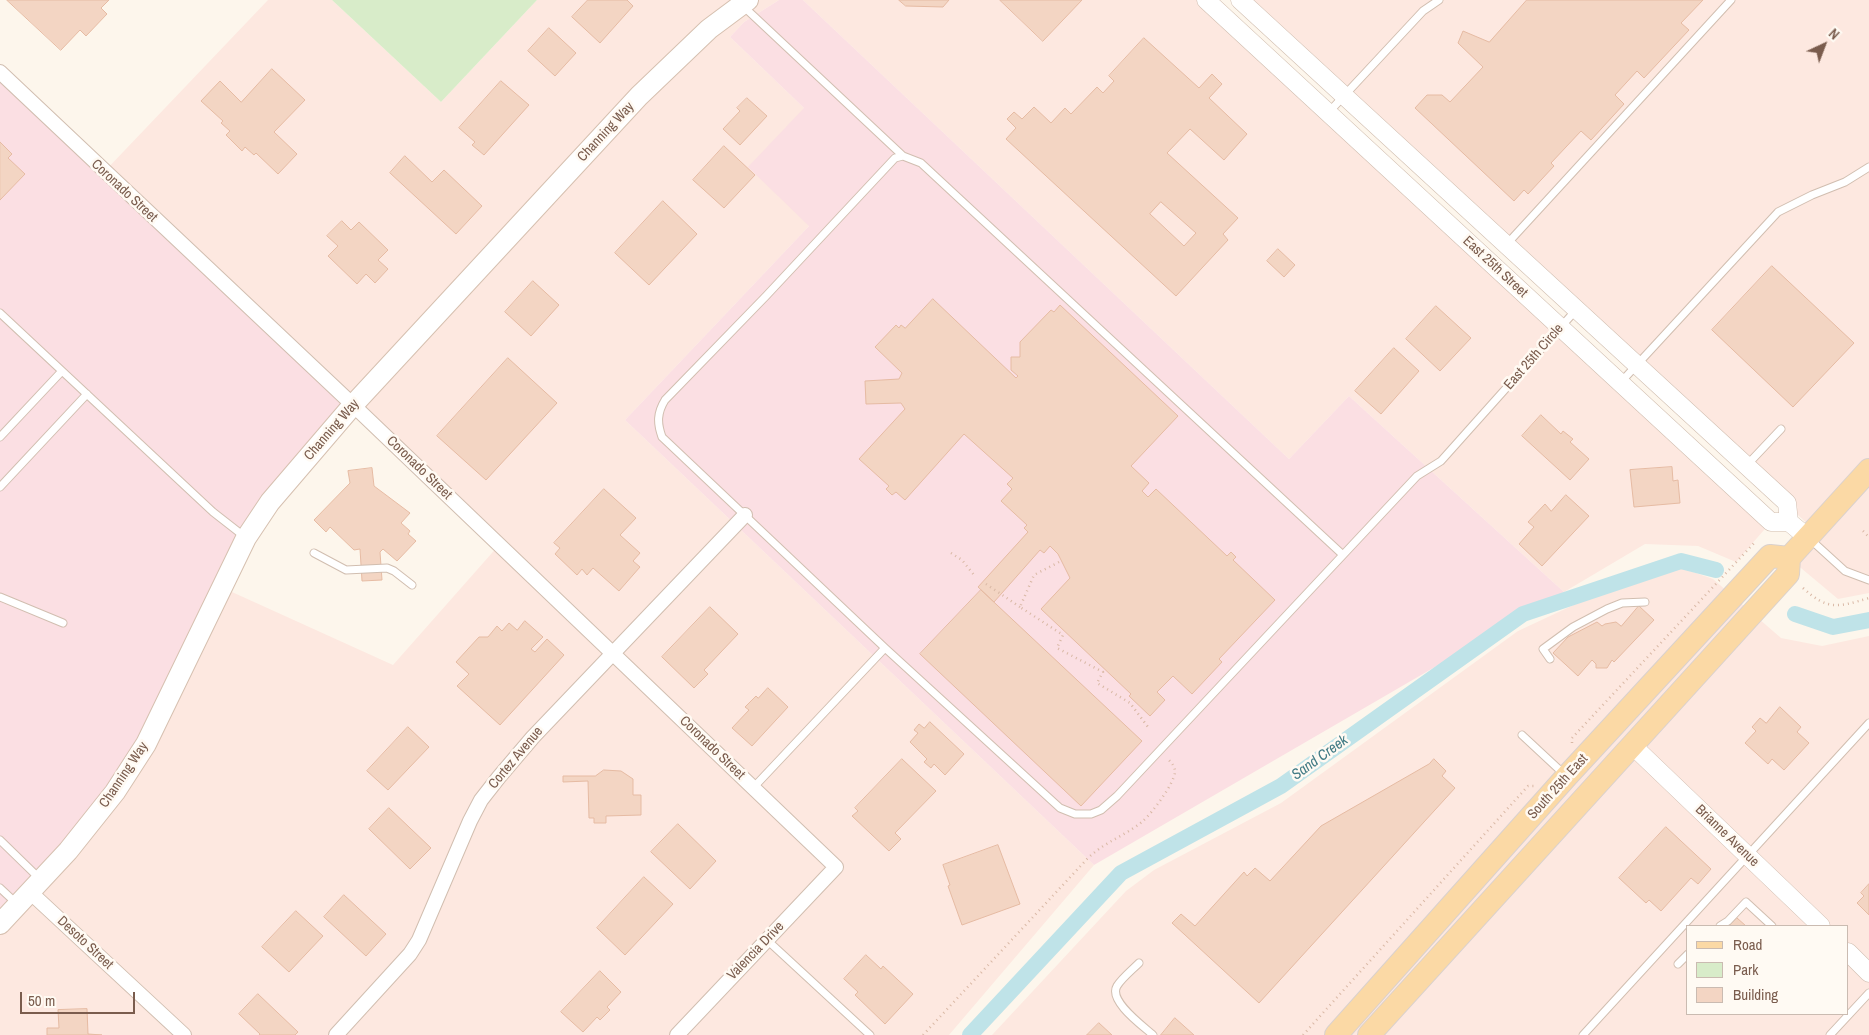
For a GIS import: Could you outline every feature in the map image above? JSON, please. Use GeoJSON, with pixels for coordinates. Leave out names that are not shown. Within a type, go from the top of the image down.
{"type":"FeatureCollection","features":[{"type":"Feature","properties":{"kind":"main road","name":"Channing Way"},"geometry":{"type":"LineString","coordinates":[[0,924],[68,851],[115,792],[146,744],[246,538],[270,502],[353,405],[639,96],[709,28],[745,2]]}},
{"type":"Feature","properties":{"kind":"main road","name":"South 25th East"},"geometry":{"type":"LineString","coordinates":[[1369,1035],[1633,746],[1685,685],[1788,574],[1788,558],[1869,470]]}},
{"type":"Feature","properties":{"kind":"main road","name":"South 25th East"},"geometry":{"type":"LineString","coordinates":[[1345,1032],[1567,776],[1770,556],[1788,558]]}},
{"type":"Feature","properties":{"kind":"main road"},"geometry":{"type":"LineString","coordinates":[[1548,839],[1555,814],[1574,789],[1572,781],[1567,776]]}},
{"type":"Feature","properties":{"kind":"street","name":"East 25th Street"},"geometry":{"type":"LineString","coordinates":[[1206,0],[1771,522],[1789,522],[1807,537]]}},
{"type":"Feature","properties":{"kind":"street","name":"East 25th Street"},"geometry":{"type":"LineString","coordinates":[[1240,0],[1787,503],[1789,522]]}},
{"type":"Feature","properties":{"kind":"street","name":"Coronado Street"},"geometry":{"type":"LineString","coordinates":[[0,72],[353,405],[836,867]]}},
{"type":"Feature","properties":{"kind":"street","name":"Cortez Avenue"},"geometry":{"type":"LineString","coordinates":[[336,1035],[410,954],[419,940],[481,800],[533,737],[745,515]]}},
{"type":"Feature","properties":{"kind":"street","name":"Brianne Avenue"},"geometry":{"type":"LineString","coordinates":[[1633,746],[1819,925]]}},
{"type":"Feature","properties":{"kind":"street","name":"Valencia Drive"},"geometry":{"type":"LineString","coordinates":[[677,1035],[836,867]]}},
{"type":"Feature","properties":{"kind":"street","name":"Desoto Street"},"geometry":{"type":"LineString","coordinates":[[30,893],[184,1035]]}},
{"type":"Feature","properties":{"kind":"street"},"geometry":{"type":"LineString","coordinates":[[1849,953],[1869,973]]}},
{"type":"Feature","properties":{"kind":"lane"},"geometry":{"type":"LineString","coordinates":[[1328,113],[1423,11],[1439,0]]}},
{"type":"Feature","properties":{"kind":"lane"},"geometry":{"type":"LineString","coordinates":[[1506,245],[1731,0]]}},
{"type":"Feature","properties":{"kind":"lane"},"geometry":{"type":"LineString","coordinates":[[745,2],[903,156],[921,163],[1343,555]]}},
{"type":"Feature","properties":{"kind":"lane","name":"East 25th Circle"},"geometry":{"type":"LineString","coordinates":[[903,156],[895,158],[665,400],[658,411],[658,427],[662,437],[885,648],[1060,808],[1075,814],[1091,814],[1101,810],[1123,790],[1417,476],[1441,462],[1576,310]]}},
{"type":"Feature","properties":{"kind":"lane"},"geometry":{"type":"LineString","coordinates":[[1620,383],[1778,212],[1812,195],[1845,182],[1869,167]]}},
{"type":"Feature","properties":{"kind":"lane"},"geometry":{"type":"LineString","coordinates":[[1,317],[62,371],[213,512],[246,538]]}},
{"type":"Feature","properties":{"kind":"lane"},"geometry":{"type":"LineString","coordinates":[[0,437],[62,371]]}},
{"type":"Feature","properties":{"kind":"lane"},"geometry":{"type":"LineString","coordinates":[[0,487],[87,394]]}},
{"type":"Feature","properties":{"kind":"lane"},"geometry":{"type":"LineString","coordinates":[[1747,466],[1781,429]]}},
{"type":"Feature","properties":{"kind":"lane"},"geometry":{"type":"LineString","coordinates":[[1807,537],[1845,571],[1869,580]]}},
{"type":"Feature","properties":{"kind":"lane"},"geometry":{"type":"LineString","coordinates":[[314,553],[346,570],[387,568],[412,585]]}},
{"type":"Feature","properties":{"kind":"lane"},"geometry":{"type":"LineString","coordinates":[[0,597],[62,623]]}},
{"type":"Feature","properties":{"kind":"lane"},"geometry":{"type":"LineString","coordinates":[[1550,659],[1543,649],[1573,627],[1622,603],[1645,602]]}},
{"type":"Feature","properties":{"kind":"lane"},"geometry":{"type":"LineString","coordinates":[[753,788],[885,648]]}},
{"type":"Feature","properties":{"kind":"lane"},"geometry":{"type":"LineString","coordinates":[[1583,1035],[1869,723]]}},
{"type":"Feature","properties":{"kind":"lane"},"geometry":{"type":"LineString","coordinates":[[1522,735],[1567,776]]}},
{"type":"Feature","properties":{"kind":"lane"},"geometry":{"type":"LineString","coordinates":[[0,840],[30,893]]}},
{"type":"Feature","properties":{"kind":"lane"},"geometry":{"type":"LineString","coordinates":[[0,888],[30,893]]}},
{"type":"Feature","properties":{"kind":"lane"},"geometry":{"type":"LineString","coordinates":[[1722,925],[1746,902],[1771,925]]}},
{"type":"Feature","properties":{"kind":"lane"},"geometry":{"type":"LineString","coordinates":[[767,940],[870,1035]]}},
{"type":"Feature","properties":{"kind":"lane"},"geometry":{"type":"LineString","coordinates":[[1678,964],[1686,956]]}},
{"type":"Feature","properties":{"kind":"lane"},"geometry":{"type":"LineString","coordinates":[[1139,962],[1116,987],[1115,993],[1117,1001],[1153,1035]]}},
{"type":"Feature","properties":{"kind":"lane"},"geometry":{"type":"LineString","coordinates":[[1849,1015],[1869,993]]}},
{"type":"Feature","properties":{"kind":"lane"},"geometry":{"type":"LineString","coordinates":[[1830,1035],[1849,1015]]}},
{"type":"Feature","properties":{"kind":"path"},"geometry":{"type":"LineString","coordinates":[[1863,531],[1869,537]]}},
{"type":"Feature","properties":{"kind":"path"},"geometry":{"type":"LineString","coordinates":[[1571,750],[1572,738],[1756,541]]}},
{"type":"Feature","properties":{"kind":"path"},"geometry":{"type":"LineString","coordinates":[[951,553],[962,560],[974,574]]}},
{"type":"Feature","properties":{"kind":"path"},"geometry":{"type":"LineString","coordinates":[[1020,607],[1034,575],[1059,562]]}},
{"type":"Feature","properties":{"kind":"path"},"geometry":{"type":"LineString","coordinates":[[986,584],[1063,635],[1057,648],[1103,672],[1097,684],[1130,703],[1148,727]]}},
{"type":"Feature","properties":{"kind":"path"},"geometry":{"type":"LineString","coordinates":[[1803,588],[1815,600],[1840,607],[1869,598]]}},
{"type":"Feature","properties":{"kind":"path"},"geometry":{"type":"LineString","coordinates":[[923,1035],[1088,858],[1102,845],[1128,832],[1144,820],[1165,793],[1175,774],[1174,766],[1168,759]]}},
{"type":"Feature","properties":{"kind":"path"},"geometry":{"type":"LineString","coordinates":[[1303,1035],[1528,786],[1542,784]]}},
{"type":"Feature","properties":{"kind":"shaded area"},"geometry":{"type":"Polygon","coordinates":[[[268,0],[332,0],[441,102],[537,0],[779,0],[744,22],[730,37],[804,108],[809,226],[625,420],[1094,865],[949,1035],[0,1035],[0,925],[221,587],[393,665],[499,545],[104,172],[268,0]]]}},
{"type":"Feature","properties":{"kind":"shaded area"},"geometry":{"type":"Polygon","coordinates":[[[779,0],[803,0],[1289,459],[1349,396],[1564,592],[1094,865],[625,420],[809,226],[748,167],[804,108],[730,37],[744,22],[779,0]]]}},
{"type":"Feature","properties":{"kind":"shaded area"},"geometry":{"type":"Polygon","coordinates":[[[803,0],[1206,0],[1771,522],[1736,562],[1698,546],[1645,544],[1564,592],[1349,396],[1289,459],[803,0]]]}},
{"type":"Feature","properties":{"kind":"shaded area"},"geometry":{"type":"Polygon","coordinates":[[[1240,0],[1869,0],[1869,465],[1811,527],[1240,0]]]}},
{"type":"Feature","properties":{"kind":"shaded area"},"geometry":{"type":"Polygon","coordinates":[[[0,72],[353,405],[270,502],[146,744],[0,924],[0,72]]]}},
{"type":"Feature","properties":{"kind":"shaded area"},"geometry":{"type":"Polygon","coordinates":[[[1869,471],[1869,593],[1838,599],[1789,558],[1869,471]]]}},
{"type":"Feature","properties":{"kind":"shaded area"},"geometry":{"type":"Polygon","coordinates":[[[1679,567],[1713,579],[1781,638],[1822,646],[1869,636],[1869,1035],[992,1035],[1126,891],[1154,870],[1281,803],[1518,631],[1580,602],[1679,567]]]}},
{"type":"Feature","properties":{"kind":"green space"},"geometry":{"type":"Polygon","coordinates":[[[332,0],[537,0],[441,102],[332,0]]]}},
{"type":"Feature","properties":{"kind":"building"},"geometry":{"type":"Polygon","coordinates":[[[7,0],[109,0],[101,8],[107,14],[86,36],[80,30],[61,50],[7,0]]]}},
{"type":"Feature","properties":{"kind":"building"},"geometry":{"type":"Polygon","coordinates":[[[588,0],[627,0],[633,6],[600,43],[572,17],[588,0]]]}},
{"type":"Feature","properties":{"kind":"building"},"geometry":{"type":"Polygon","coordinates":[[[899,0],[949,0],[943,7],[906,6],[899,0]]]}},
{"type":"Feature","properties":{"kind":"building"},"geometry":{"type":"Polygon","coordinates":[[[1000,0],[1082,0],[1043,41],[1000,0]]]}},
{"type":"Feature","properties":{"kind":"building"},"geometry":{"type":"Polygon","coordinates":[[[1527,0],[1703,0],[1681,23],[1689,30],[1644,78],[1637,71],[1615,95],[1624,104],[1591,140],[1581,131],[1551,163],[1554,166],[1528,194],[1524,190],[1514,201],[1415,108],[1427,95],[1442,95],[1450,102],[1483,67],[1458,43],[1463,31],[1489,42],[1527,0]]]}},
{"type":"Feature","properties":{"kind":"building"},"geometry":{"type":"Polygon","coordinates":[[[549,28],[576,53],[555,76],[528,51],[549,28]]]}},
{"type":"Feature","properties":{"kind":"building"},"geometry":{"type":"Polygon","coordinates":[[[1144,38],[1199,88],[1212,74],[1222,84],[1209,98],[1247,134],[1224,160],[1190,129],[1167,153],[1238,218],[1223,234],[1228,240],[1176,296],[1006,139],[1016,128],[1007,119],[1014,112],[1022,119],[1034,107],[1051,123],[1065,108],[1071,114],[1097,87],[1103,93],[1114,81],[1109,76],[1144,38]],[[1161,202],[1150,214],[1184,246],[1196,233],[1161,202]]]}},
{"type":"Feature","properties":{"kind":"building"},"geometry":{"type":"Polygon","coordinates":[[[272,69],[305,100],[274,132],[297,154],[278,174],[256,153],[254,155],[245,147],[242,151],[226,135],[230,131],[221,123],[223,121],[201,101],[220,81],[241,102],[272,69]]]}},
{"type":"Feature","properties":{"kind":"building"},"geometry":{"type":"Polygon","coordinates":[[[501,81],[529,105],[484,155],[472,145],[475,142],[459,128],[501,81]]]}},
{"type":"Feature","properties":{"kind":"building"},"geometry":{"type":"Polygon","coordinates":[[[747,98],[767,116],[740,145],[723,129],[740,111],[737,108],[747,98]]]}},
{"type":"Feature","properties":{"kind":"building"},"geometry":{"type":"Polygon","coordinates":[[[0,142],[12,154],[8,158],[25,174],[0,200],[0,142]]]}},
{"type":"Feature","properties":{"kind":"building"},"geometry":{"type":"Polygon","coordinates":[[[724,146],[755,175],[724,208],[693,180],[724,146]]]}},
{"type":"Feature","properties":{"kind":"building"},"geometry":{"type":"Polygon","coordinates":[[[405,156],[432,182],[444,170],[482,206],[456,234],[390,173],[405,156]]]}},
{"type":"Feature","properties":{"kind":"building"},"geometry":{"type":"Polygon","coordinates":[[[663,201],[697,234],[649,285],[615,253],[663,201]]]}},
{"type":"Feature","properties":{"kind":"building"},"geometry":{"type":"Polygon","coordinates":[[[342,221],[351,230],[359,222],[388,250],[378,260],[388,269],[375,283],[366,274],[357,284],[328,256],[338,246],[327,236],[342,221]]]}},
{"type":"Feature","properties":{"kind":"building"},"geometry":{"type":"Polygon","coordinates":[[[1278,249],[1295,265],[1284,277],[1267,261],[1278,249]]]}},
{"type":"Feature","properties":{"kind":"building"},"geometry":{"type":"Polygon","coordinates":[[[1772,266],[1854,343],[1793,407],[1712,330],[1772,266]]]}},
{"type":"Feature","properties":{"kind":"building"},"geometry":{"type":"Polygon","coordinates":[[[533,281],[559,305],[531,336],[505,312],[533,281]]]}},
{"type":"Feature","properties":{"kind":"building"},"geometry":{"type":"Polygon","coordinates":[[[933,299],[1016,378],[1018,376],[1011,370],[1011,357],[1020,357],[1020,342],[1051,310],[1054,312],[1060,305],[1178,416],[1131,466],[1149,483],[1142,491],[1148,497],[1156,489],[1227,556],[1231,552],[1236,557],[1233,560],[1275,600],[1219,659],[1222,662],[1192,694],[1173,676],[1157,692],[1165,700],[1150,716],[1129,696],[1131,694],[1041,609],[1070,578],[1058,554],[1050,546],[1044,553],[1040,550],[994,602],[978,587],[1028,532],[1024,528],[1027,525],[1001,501],[1012,489],[1007,484],[1013,478],[964,434],[905,500],[896,492],[892,495],[886,489],[889,486],[859,459],[905,409],[901,403],[866,404],[865,381],[899,379],[902,373],[875,347],[896,325],[899,328],[901,325],[905,328],[933,299]]]}},
{"type":"Feature","properties":{"kind":"building"},"geometry":{"type":"Polygon","coordinates":[[[1436,306],[1471,338],[1440,371],[1406,339],[1436,306]]]}},
{"type":"Feature","properties":{"kind":"building"},"geometry":{"type":"Polygon","coordinates":[[[1394,348],[1419,371],[1381,414],[1355,391],[1394,348]]]}},
{"type":"Feature","properties":{"kind":"building"},"geometry":{"type":"Polygon","coordinates":[[[508,358],[557,403],[486,480],[437,436],[508,358]]]}},
{"type":"Feature","properties":{"kind":"building"},"geometry":{"type":"Polygon","coordinates":[[[1541,415],[1561,434],[1563,431],[1573,439],[1570,442],[1589,459],[1570,480],[1522,436],[1541,415]]]}},
{"type":"Feature","properties":{"kind":"building"},"geometry":{"type":"Polygon","coordinates":[[[1672,467],[1673,481],[1678,480],[1680,503],[1634,507],[1630,470],[1672,467]]]}},
{"type":"Feature","properties":{"kind":"building"},"geometry":{"type":"Polygon","coordinates":[[[372,468],[374,486],[410,513],[401,523],[410,531],[408,534],[416,541],[397,561],[383,549],[380,552],[382,580],[362,581],[360,549],[354,550],[330,527],[326,532],[314,520],[350,483],[348,471],[372,468]]]}},
{"type":"Feature","properties":{"kind":"building"},"geometry":{"type":"Polygon","coordinates":[[[604,489],[636,518],[620,535],[640,553],[633,561],[640,567],[619,591],[593,568],[587,575],[582,569],[577,575],[555,554],[560,548],[554,543],[604,489]]]}},
{"type":"Feature","properties":{"kind":"building"},"geometry":{"type":"Polygon","coordinates":[[[1566,495],[1589,516],[1542,566],[1519,544],[1534,527],[1528,522],[1545,504],[1551,511],[1566,495]]]}},
{"type":"Feature","properties":{"kind":"building"},"geometry":{"type":"Polygon","coordinates":[[[981,590],[1142,741],[1081,806],[920,654],[981,590]]]}},
{"type":"Feature","properties":{"kind":"building"},"geometry":{"type":"Polygon","coordinates":[[[1639,606],[1654,620],[1614,662],[1612,660],[1607,668],[1596,668],[1596,664],[1592,660],[1578,676],[1553,653],[1568,637],[1597,622],[1602,626],[1616,622],[1621,626],[1639,606]]]}},
{"type":"Feature","properties":{"kind":"building"},"geometry":{"type":"Polygon","coordinates":[[[710,607],[738,634],[704,670],[708,674],[694,688],[662,657],[710,607]]]}},
{"type":"Feature","properties":{"kind":"building"},"geometry":{"type":"Polygon","coordinates":[[[525,621],[543,637],[531,649],[535,652],[547,639],[564,655],[500,725],[457,686],[469,674],[456,662],[479,637],[488,637],[497,626],[502,631],[509,623],[517,630],[525,621]]]}},
{"type":"Feature","properties":{"kind":"building"},"geometry":{"type":"Polygon","coordinates":[[[768,688],[788,707],[752,746],[732,728],[749,710],[745,707],[768,688]]]}},
{"type":"Feature","properties":{"kind":"building"},"geometry":{"type":"Polygon","coordinates":[[[1780,707],[1801,727],[1797,732],[1809,743],[1784,770],[1772,759],[1768,764],[1745,743],[1756,731],[1752,727],[1760,718],[1766,723],[1780,707]]]}},
{"type":"Feature","properties":{"kind":"building"},"geometry":{"type":"Polygon","coordinates":[[[930,722],[964,754],[945,775],[934,764],[931,768],[924,762],[927,759],[910,742],[918,733],[914,730],[919,724],[924,728],[930,722]]]}},
{"type":"Feature","properties":{"kind":"building"},"geometry":{"type":"Polygon","coordinates":[[[408,727],[429,747],[388,790],[367,771],[408,727]]]}},
{"type":"Feature","properties":{"kind":"building"},"geometry":{"type":"Polygon","coordinates":[[[902,759],[936,791],[895,833],[901,839],[889,851],[852,816],[858,811],[855,808],[902,759]]]}},
{"type":"Feature","properties":{"kind":"building"},"geometry":{"type":"Polygon","coordinates":[[[1434,759],[1446,771],[1442,776],[1455,788],[1259,1003],[1172,923],[1181,914],[1195,926],[1244,872],[1247,876],[1255,868],[1270,881],[1321,826],[1429,764],[1434,759]]]}},
{"type":"Feature","properties":{"kind":"building"},"geometry":{"type":"Polygon","coordinates":[[[604,770],[621,771],[633,779],[633,795],[641,795],[641,815],[606,816],[606,823],[594,823],[594,818],[589,818],[588,781],[563,782],[563,776],[595,776],[604,770]]]}},
{"type":"Feature","properties":{"kind":"building"},"geometry":{"type":"Polygon","coordinates":[[[389,808],[431,848],[410,869],[369,829],[389,808]]]}},
{"type":"Feature","properties":{"kind":"building"},"geometry":{"type":"Polygon","coordinates":[[[678,824],[716,861],[690,889],[651,852],[678,824]]]}},
{"type":"Feature","properties":{"kind":"building"},"geometry":{"type":"Polygon","coordinates":[[[1666,827],[1711,869],[1698,884],[1691,878],[1661,911],[1649,900],[1646,903],[1619,878],[1666,827]]]}},
{"type":"Feature","properties":{"kind":"building"},"geometry":{"type":"Polygon","coordinates":[[[998,845],[1020,904],[962,925],[948,886],[950,885],[943,865],[998,845]]]}},
{"type":"Feature","properties":{"kind":"building"},"geometry":{"type":"Polygon","coordinates":[[[644,877],[673,904],[625,955],[597,928],[644,877]]]}},
{"type":"Feature","properties":{"kind":"building"},"geometry":{"type":"Polygon","coordinates":[[[1869,884],[1869,915],[1857,903],[1864,896],[1861,893],[1869,884]]]}},
{"type":"Feature","properties":{"kind":"building"},"geometry":{"type":"Polygon","coordinates":[[[344,895],[386,934],[366,956],[324,917],[344,895]]]}},
{"type":"Feature","properties":{"kind":"building"},"geometry":{"type":"Polygon","coordinates":[[[296,911],[323,936],[289,972],[262,947],[296,911]]]}},
{"type":"Feature","properties":{"kind":"building"},"geometry":{"type":"Polygon","coordinates":[[[1737,918],[1745,925],[1730,925],[1737,918]]]}},
{"type":"Feature","properties":{"kind":"building"},"geometry":{"type":"Polygon","coordinates":[[[866,955],[881,969],[883,966],[913,994],[885,1024],[855,995],[858,992],[844,979],[866,955]]]}},
{"type":"Feature","properties":{"kind":"building"},"geometry":{"type":"Polygon","coordinates":[[[600,971],[621,992],[607,1007],[610,1010],[600,1020],[597,1017],[583,1032],[561,1012],[600,971]]]}},
{"type":"Feature","properties":{"kind":"building"},"geometry":{"type":"Polygon","coordinates":[[[258,994],[298,1032],[295,1035],[259,1035],[239,1014],[258,994]]]}},
{"type":"Feature","properties":{"kind":"building"},"geometry":{"type":"Polygon","coordinates":[[[87,1009],[88,1034],[102,1035],[47,1035],[47,1028],[59,1028],[58,1010],[87,1009]]]}},
{"type":"Feature","properties":{"kind":"building"},"geometry":{"type":"Polygon","coordinates":[[[1175,1018],[1194,1035],[1161,1035],[1175,1018]]]}},
{"type":"Feature","properties":{"kind":"building"},"geometry":{"type":"Polygon","coordinates":[[[1099,1023],[1112,1035],[1087,1035],[1099,1023]]]}},
{"type":"Feature","properties":{"kind":"waterway","name":"Sand Creek"},"geometry":{"type":"LineString","coordinates":[[970,1035],[1121,873],[1281,786],[1523,614],[1681,561],[1716,570]]}},
{"type":"Feature","properties":{"kind":"waterway","name":"Sand Creek"},"geometry":{"type":"LineString","coordinates":[[1795,614],[1833,627],[1869,620]]}}]}
